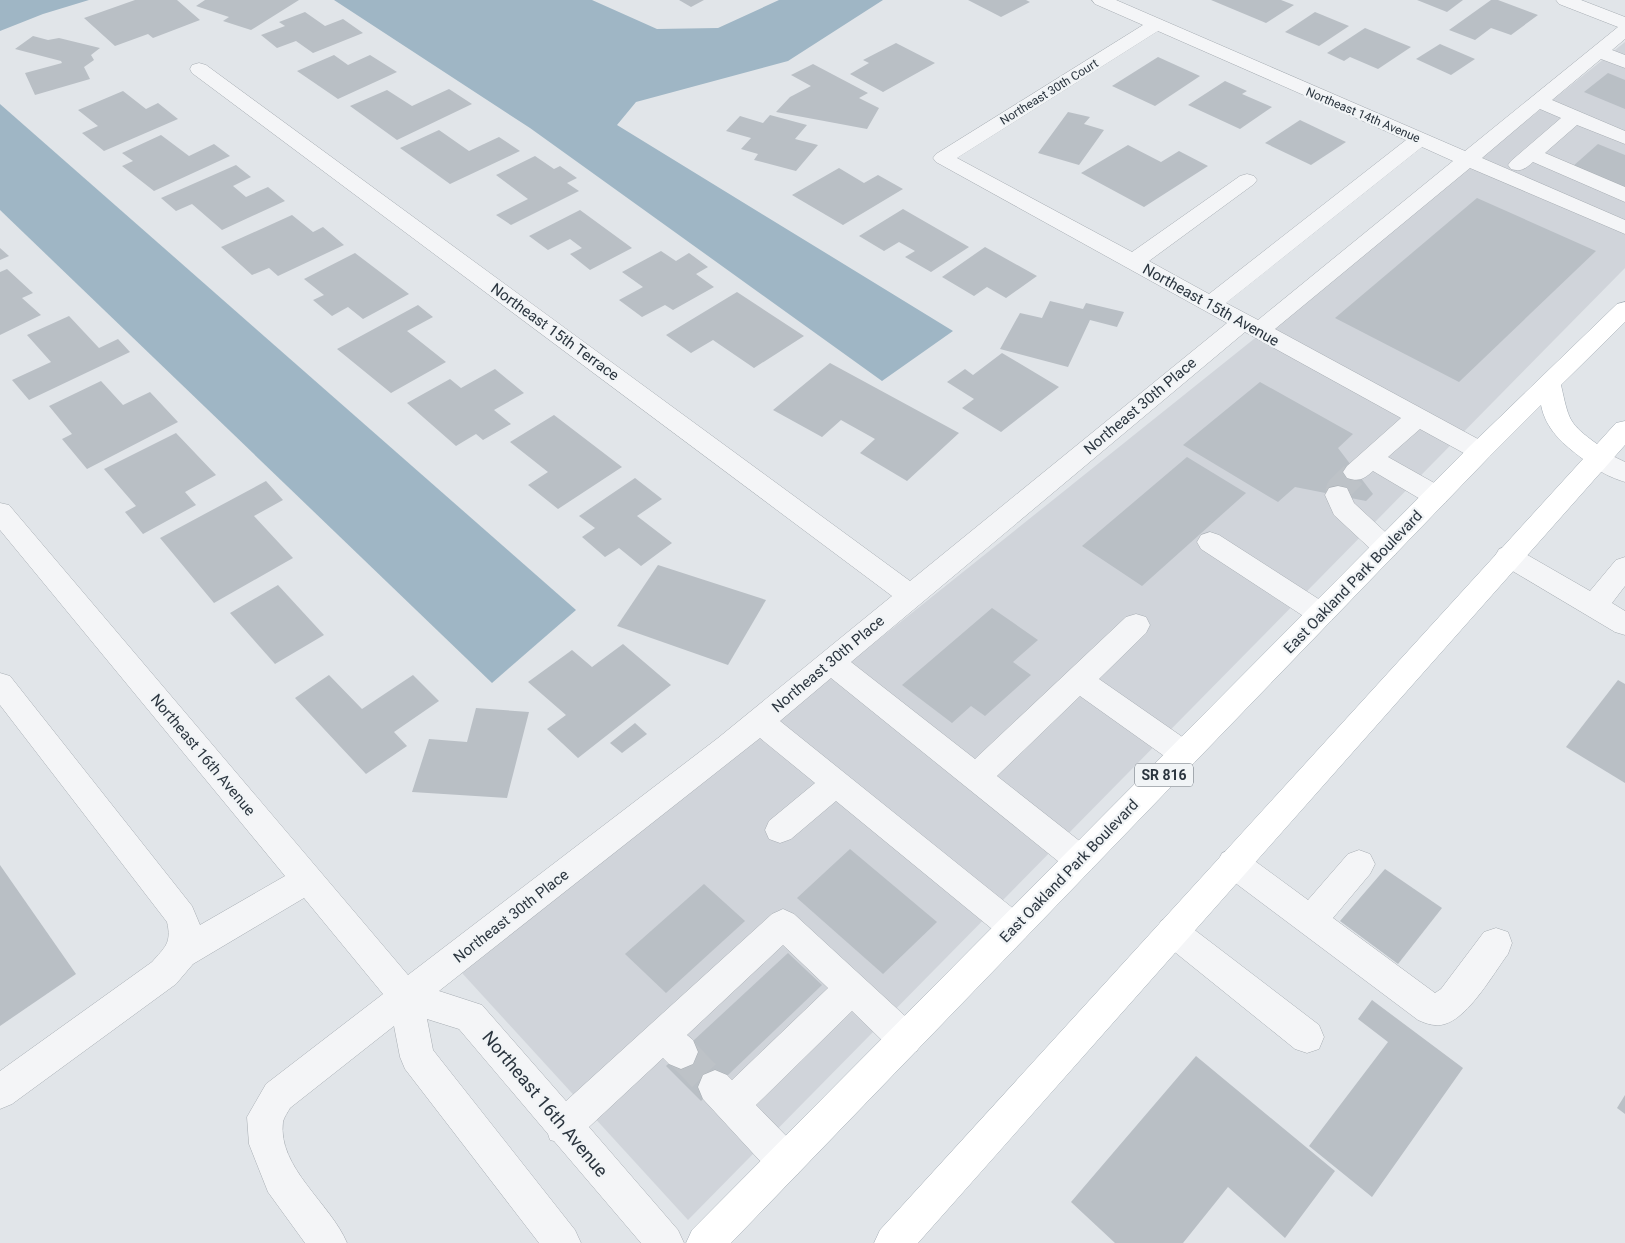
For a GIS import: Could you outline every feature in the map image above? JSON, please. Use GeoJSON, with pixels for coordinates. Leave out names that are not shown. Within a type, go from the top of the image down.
{"type":"FeatureCollection","features":[{"type":"Feature","properties":{"kind":"main road","name":"East Oakland Park Boulevard"},"geometry":{"type":"LineString","coordinates":[[705,1243],[1480,451],[1625,309]]}},
{"type":"Feature","properties":{"kind":"main road"},"geometry":{"type":"LineString","coordinates":[[1549,384],[1556,418],[1569,436],[1598,458]]}},
{"type":"Feature","properties":{"kind":"main road"},"geometry":{"type":"LineString","coordinates":[[907,1238],[1172,931],[1508,556],[1625,429]]}},
{"type":"Feature","properties":{"kind":"street","name":"Northeast 14th Avenue"},"geometry":{"type":"LineString","coordinates":[[1101,0],[1625,228]]}},
{"type":"Feature","properties":{"kind":"street"},"geometry":{"type":"LineString","coordinates":[[1565,0],[1625,23]]}},
{"type":"Feature","properties":{"kind":"street","name":"Northeast 30th Court"},"geometry":{"type":"LineString","coordinates":[[943,158],[1155,25]]}},
{"type":"Feature","properties":{"kind":"street","name":"Northeast 30th Place"},"geometry":{"type":"LineString","coordinates":[[328,1243],[282,1179],[267,1144],[265,1117],[278,1096],[760,721],[911,596],[1251,326],[1466,160],[1625,30]]}},
{"type":"Feature","properties":{"kind":"street"},"geometry":{"type":"LineString","coordinates":[[1598,51],[1625,62]]}},
{"type":"Feature","properties":{"kind":"street","name":"Northeast 15th Terrace"},"geometry":{"type":"LineString","coordinates":[[199,69],[911,596]]}},
{"type":"Feature","properties":{"kind":"street"},"geometry":{"type":"LineString","coordinates":[[1537,101],[1625,138]]}},
{"type":"Feature","properties":{"kind":"street"},"geometry":{"type":"LineString","coordinates":[[1504,176],[1574,117]]}},
{"type":"Feature","properties":{"kind":"street"},"geometry":{"type":"LineString","coordinates":[[1210,304],[1420,139]]}},
{"type":"Feature","properties":{"kind":"street"},"geometry":{"type":"LineString","coordinates":[[1531,154],[1625,196]]}},
{"type":"Feature","properties":{"kind":"street","name":"Northeast 15th Avenue"},"geometry":{"type":"LineString","coordinates":[[943,158],[1480,451]]}},
{"type":"Feature","properties":{"kind":"street"},"geometry":{"type":"LineString","coordinates":[[1133,262],[1247,180]]}},
{"type":"Feature","properties":{"kind":"street"},"geometry":{"type":"LineString","coordinates":[[1418,417],[1364,465],[1436,496]]}},
{"type":"Feature","properties":{"kind":"street"},"geometry":{"type":"LineString","coordinates":[[1598,458],[1625,473]]}},
{"type":"Feature","properties":{"kind":"street"},"geometry":{"type":"LineString","coordinates":[[1338,495],[1343,508],[1386,548]]}},
{"type":"Feature","properties":{"kind":"street","name":"Northeast 16th Avenue"},"geometry":{"type":"LineString","coordinates":[[0,512],[406,997],[417,1057],[562,1243]]}},
{"type":"Feature","properties":{"kind":"street"},"geometry":{"type":"LineString","coordinates":[[1210,542],[1321,614]]}},
{"type":"Feature","properties":{"kind":"street"},"geometry":{"type":"LineString","coordinates":[[1508,556],[1625,624]]}},
{"type":"Feature","properties":{"kind":"street"},"geometry":{"type":"LineString","coordinates":[[1594,606],[1625,567]]}},
{"type":"Feature","properties":{"kind":"street"},"geometry":{"type":"LineString","coordinates":[[975,778],[1136,625]]}},
{"type":"Feature","properties":{"kind":"street"},"geometry":{"type":"LineString","coordinates":[[831,662],[1080,860]]}},
{"type":"Feature","properties":{"kind":"street"},"geometry":{"type":"LineString","coordinates":[[1080,680],[1184,754]]}},
{"type":"Feature","properties":{"kind":"street"},"geometry":{"type":"LineString","coordinates":[[0,684],[181,916],[186,935],[181,953]]}},
{"type":"Feature","properties":{"kind":"street"},"geometry":{"type":"LineString","coordinates":[[760,721],[1014,928]]}},
{"type":"Feature","properties":{"kind":"street"},"geometry":{"type":"LineString","coordinates":[[780,830],[835,784]]}},
{"type":"Feature","properties":{"kind":"street"},"geometry":{"type":"LineString","coordinates":[[1233,863],[1430,1009],[1443,1009],[1453,1000],[1496,943]]}},
{"type":"Feature","properties":{"kind":"street"},"geometry":{"type":"LineString","coordinates":[[1311,922],[1360,864]]}},
{"type":"Feature","properties":{"kind":"street"},"geometry":{"type":"LineString","coordinates":[[0,1092],[164,973],[181,953],[308,880]]}},
{"type":"Feature","properties":{"kind":"street"},"geometry":{"type":"LineString","coordinates":[[563,1127],[672,1043],[783,924],[905,1039]]}},
{"type":"Feature","properties":{"kind":"street"},"geometry":{"type":"LineString","coordinates":[[1172,931],[1307,1037]]}},
{"type":"Feature","properties":{"kind":"street"},"geometry":{"type":"LineString","coordinates":[[785,1161],[723,1096],[852,988]]}},
{"type":"Feature","properties":{"kind":"street","name":"Northeast 16th Avenue"},"geometry":{"type":"LineString","coordinates":[[406,997],[470,1016],[563,1127],[665,1243]]}},
{"type":"Feature","properties":{"kind":"shaded area"},"geometry":{"type":"Polygon","coordinates":[[[1625,42],[1625,268],[688,1220],[462,973],[1625,42]]]}},
{"type":"Feature","properties":{"kind":"water"},"geometry":{"type":"Polygon","coordinates":[[[0,0],[89,0],[43,14],[0,31],[0,0]]]}},
{"type":"Feature","properties":{"kind":"water"},"geometry":{"type":"Polygon","coordinates":[[[334,0],[592,0],[657,29],[718,28],[779,0],[883,0],[788,61],[636,102],[617,125],[953,331],[882,381],[530,128],[334,0]]]}},
{"type":"Feature","properties":{"kind":"water"},"geometry":{"type":"Polygon","coordinates":[[[0,104],[576,610],[492,683],[0,210],[0,104]]]}},
{"type":"Feature","properties":{"kind":"building"},"geometry":{"type":"Polygon","coordinates":[[[135,0],[177,0],[200,20],[153,38],[148,34],[115,46],[84,18],[135,0]]]}},
{"type":"Feature","properties":{"kind":"building"},"geometry":{"type":"Polygon","coordinates":[[[205,0],[299,0],[251,30],[223,21],[229,17],[196,6],[205,0]]]}},
{"type":"Feature","properties":{"kind":"building"},"geometry":{"type":"Polygon","coordinates":[[[679,0],[704,0],[691,7],[679,0]]]}},
{"type":"Feature","properties":{"kind":"building"},"geometry":{"type":"Polygon","coordinates":[[[968,0],[1026,0],[1030,2],[1001,17],[968,0]]]}},
{"type":"Feature","properties":{"kind":"building"},"geometry":{"type":"Polygon","coordinates":[[[1211,0],[1281,0],[1294,5],[1266,23],[1211,0]]]}},
{"type":"Feature","properties":{"kind":"building"},"geometry":{"type":"Polygon","coordinates":[[[1417,0],[1463,0],[1447,12],[1417,0]]]}},
{"type":"Feature","properties":{"kind":"building"},"geometry":{"type":"Polygon","coordinates":[[[1491,0],[1498,0],[1538,15],[1511,35],[1491,28],[1475,40],[1449,30],[1491,0]]]}},
{"type":"Feature","properties":{"kind":"building"},"geometry":{"type":"Polygon","coordinates":[[[305,12],[325,26],[343,19],[363,33],[313,53],[296,41],[277,48],[261,35],[285,26],[279,22],[305,12]]]}},
{"type":"Feature","properties":{"kind":"building"},"geometry":{"type":"Polygon","coordinates":[[[1315,12],[1349,26],[1319,46],[1285,32],[1315,12]]]}},
{"type":"Feature","properties":{"kind":"building"},"geometry":{"type":"Polygon","coordinates":[[[1365,28],[1411,47],[1378,69],[1350,57],[1344,61],[1327,53],[1365,28]]]}},
{"type":"Feature","properties":{"kind":"building"},"geometry":{"type":"Polygon","coordinates":[[[33,36],[48,40],[59,38],[100,48],[91,55],[94,60],[84,67],[90,79],[35,95],[25,73],[62,63],[61,61],[15,49],[33,36]]]}},
{"type":"Feature","properties":{"kind":"building"},"geometry":{"type":"Polygon","coordinates":[[[896,43],[935,63],[883,92],[850,74],[869,63],[863,60],[896,43]]]}},
{"type":"Feature","properties":{"kind":"building"},"geometry":{"type":"Polygon","coordinates":[[[1440,44],[1475,59],[1451,75],[1416,59],[1440,44]]]}},
{"type":"Feature","properties":{"kind":"building"},"geometry":{"type":"Polygon","coordinates":[[[334,55],[348,65],[370,55],[397,72],[338,99],[297,71],[334,55]]]}},
{"type":"Feature","properties":{"kind":"building"},"geometry":{"type":"Polygon","coordinates":[[[1158,57],[1200,76],[1155,106],[1112,86],[1158,57]]]}},
{"type":"Feature","properties":{"kind":"building"},"geometry":{"type":"Polygon","coordinates":[[[813,64],[868,93],[859,98],[879,108],[867,129],[776,112],[790,97],[811,86],[791,75],[813,64]]]}},
{"type":"Feature","properties":{"kind":"building"},"geometry":{"type":"Polygon","coordinates":[[[1608,73],[1625,80],[1625,109],[1584,92],[1608,73]]]}},
{"type":"Feature","properties":{"kind":"building"},"geometry":{"type":"Polygon","coordinates":[[[1225,81],[1247,91],[1242,94],[1272,107],[1240,129],[1188,105],[1225,81]]]}},
{"type":"Feature","properties":{"kind":"building"},"geometry":{"type":"Polygon","coordinates":[[[449,89],[472,104],[397,140],[350,106],[387,90],[412,106],[449,89]]]}},
{"type":"Feature","properties":{"kind":"building"},"geometry":{"type":"Polygon","coordinates":[[[123,91],[146,109],[158,103],[178,119],[104,151],[82,133],[98,126],[78,110],[123,91]]]}},
{"type":"Feature","properties":{"kind":"building"},"geometry":{"type":"Polygon","coordinates":[[[1068,112],[1090,117],[1084,124],[1104,130],[1079,165],[1038,153],[1068,112]]]}},
{"type":"Feature","properties":{"kind":"building"},"geometry":{"type":"Polygon","coordinates":[[[770,115],[807,125],[795,139],[818,145],[796,171],[754,160],[758,154],[741,149],[751,138],[726,131],[740,116],[763,123],[770,115]]]}},
{"type":"Feature","properties":{"kind":"building"},"geometry":{"type":"Polygon","coordinates":[[[1300,120],[1346,142],[1311,165],[1265,143],[1300,120]]]}},
{"type":"Feature","properties":{"kind":"building"},"geometry":{"type":"Polygon","coordinates":[[[439,130],[469,151],[499,137],[520,151],[450,184],[400,148],[439,130]]]}},
{"type":"Feature","properties":{"kind":"building"},"geometry":{"type":"Polygon","coordinates":[[[161,135],[189,156],[214,144],[230,156],[154,191],[122,166],[133,161],[122,153],[161,135]]]}},
{"type":"Feature","properties":{"kind":"building"},"geometry":{"type":"Polygon","coordinates":[[[1598,144],[1625,155],[1625,190],[1572,167],[1598,144]]]}},
{"type":"Feature","properties":{"kind":"building"},"geometry":{"type":"Polygon","coordinates":[[[1128,145],[1161,162],[1179,151],[1208,166],[1144,207],[1081,173],[1128,145]]]}},
{"type":"Feature","properties":{"kind":"building"},"geometry":{"type":"Polygon","coordinates":[[[535,156],[554,169],[560,166],[577,178],[567,183],[579,191],[511,225],[496,215],[528,199],[496,175],[535,156]]]}},
{"type":"Feature","properties":{"kind":"building"},"geometry":{"type":"Polygon","coordinates":[[[236,165],[251,177],[233,186],[246,197],[268,187],[285,201],[222,230],[192,204],[176,211],[161,198],[236,165]]]}},
{"type":"Feature","properties":{"kind":"building"},"geometry":{"type":"Polygon","coordinates":[[[839,168],[864,183],[878,175],[903,189],[843,225],[792,195],[839,168]]]}},
{"type":"Feature","properties":{"kind":"building"},"geometry":{"type":"Polygon","coordinates":[[[1477,198],[1596,251],[1459,382],[1335,318],[1477,198]]]}},
{"type":"Feature","properties":{"kind":"building"},"geometry":{"type":"Polygon","coordinates":[[[903,209],[969,247],[931,272],[905,257],[915,251],[899,242],[884,251],[859,236],[903,209]]]}},
{"type":"Feature","properties":{"kind":"building"},"geometry":{"type":"Polygon","coordinates":[[[580,210],[632,248],[590,270],[570,254],[582,248],[570,239],[548,250],[529,236],[580,210]]]}},
{"type":"Feature","properties":{"kind":"building"},"geometry":{"type":"Polygon","coordinates":[[[292,215],[313,232],[323,227],[344,245],[278,276],[269,268],[252,275],[221,247],[292,215]]]}},
{"type":"Feature","properties":{"kind":"building"},"geometry":{"type":"Polygon","coordinates":[[[985,247],[1037,276],[1006,298],[987,287],[974,296],[942,277],[985,247]]]}},
{"type":"Feature","properties":{"kind":"building"},"geometry":{"type":"Polygon","coordinates":[[[0,248],[9,256],[0,260],[0,248]]]}},
{"type":"Feature","properties":{"kind":"building"},"geometry":{"type":"Polygon","coordinates":[[[661,251],[676,261],[689,253],[708,267],[696,274],[714,287],[673,310],[665,305],[642,317],[619,300],[643,287],[622,272],[661,251]]]}},
{"type":"Feature","properties":{"kind":"building"},"geometry":{"type":"Polygon","coordinates":[[[355,253],[409,294],[363,319],[348,307],[332,316],[313,300],[324,295],[304,279],[355,253]]]}},
{"type":"Feature","properties":{"kind":"building"},"geometry":{"type":"Polygon","coordinates":[[[7,269],[33,293],[22,298],[41,315],[0,335],[0,272],[7,269]]]}},
{"type":"Feature","properties":{"kind":"building"},"geometry":{"type":"Polygon","coordinates":[[[737,292],[804,336],[754,368],[713,340],[691,353],[666,335],[737,292]]]}},
{"type":"Feature","properties":{"kind":"building"},"geometry":{"type":"Polygon","coordinates":[[[1050,301],[1083,309],[1086,303],[1124,312],[1117,327],[1090,320],[1068,367],[1000,349],[1020,313],[1042,318],[1050,301]]]}},
{"type":"Feature","properties":{"kind":"building"},"geometry":{"type":"Polygon","coordinates":[[[418,305],[433,317],[407,331],[446,362],[391,393],[337,349],[418,305]]]}},
{"type":"Feature","properties":{"kind":"building"},"geometry":{"type":"Polygon","coordinates":[[[69,316],[99,348],[118,339],[130,352],[29,400],[12,380],[51,362],[27,335],[69,316]]]}},
{"type":"Feature","properties":{"kind":"building"},"geometry":{"type":"Polygon","coordinates":[[[1002,353],[1059,387],[1001,432],[962,408],[974,399],[947,382],[965,369],[973,375],[1002,353]]]}},
{"type":"Feature","properties":{"kind":"building"},"geometry":{"type":"Polygon","coordinates":[[[830,363],[959,433],[907,481],[860,453],[875,439],[841,420],[822,437],[773,410],[830,363]]]}},
{"type":"Feature","properties":{"kind":"building"},"geometry":{"type":"Polygon","coordinates":[[[495,369],[524,393],[494,410],[511,424],[483,440],[476,434],[456,446],[407,403],[450,379],[461,388],[495,369]]]}},
{"type":"Feature","properties":{"kind":"building"},"geometry":{"type":"Polygon","coordinates":[[[101,381],[123,405],[150,392],[178,422],[87,469],[62,439],[72,434],[49,406],[101,381]]]}},
{"type":"Feature","properties":{"kind":"building"},"geometry":{"type":"Polygon","coordinates":[[[1260,382],[1353,434],[1338,448],[1373,494],[1366,501],[1295,487],[1278,502],[1183,445],[1260,382]]]}},
{"type":"Feature","properties":{"kind":"building"},"geometry":{"type":"Polygon","coordinates":[[[554,415],[622,467],[558,509],[528,485],[548,472],[510,442],[554,415]]]}},
{"type":"Feature","properties":{"kind":"building"},"geometry":{"type":"Polygon","coordinates":[[[176,433],[216,475],[185,492],[196,505],[143,534],[125,512],[136,506],[104,469],[176,433]]]}},
{"type":"Feature","properties":{"kind":"building"},"geometry":{"type":"Polygon","coordinates":[[[1187,457],[1246,493],[1142,586],[1082,546],[1187,457]]]}},
{"type":"Feature","properties":{"kind":"building"},"geometry":{"type":"Polygon","coordinates":[[[635,478],[662,499],[637,516],[672,543],[641,566],[619,548],[605,557],[582,537],[595,528],[579,516],[635,478]]]}},
{"type":"Feature","properties":{"kind":"building"},"geometry":{"type":"Polygon","coordinates":[[[266,481],[283,500],[254,516],[293,558],[214,603],[160,538],[266,481]]]}},
{"type":"Feature","properties":{"kind":"building"},"geometry":{"type":"Polygon","coordinates":[[[658,565],[766,600],[728,665],[617,626],[658,565]]]}},
{"type":"Feature","properties":{"kind":"building"},"geometry":{"type":"Polygon","coordinates":[[[278,585],[324,635],[275,664],[230,613],[278,585]]]}},
{"type":"Feature","properties":{"kind":"building"},"geometry":{"type":"Polygon","coordinates":[[[992,608],[1038,640],[1013,662],[1031,675],[985,716],[971,706],[952,723],[902,685],[992,608]]]}},
{"type":"Feature","properties":{"kind":"building"},"geometry":{"type":"Polygon","coordinates":[[[623,644],[671,685],[578,758],[547,729],[566,715],[528,682],[572,650],[592,667],[623,644]]]}},
{"type":"Feature","properties":{"kind":"building"},"geometry":{"type":"Polygon","coordinates":[[[329,675],[362,709],[413,675],[439,701],[394,732],[407,746],[366,774],[295,698],[329,675]]]}},
{"type":"Feature","properties":{"kind":"building"},"geometry":{"type":"Polygon","coordinates":[[[1618,680],[1625,684],[1625,783],[1566,747],[1618,680]]]}},
{"type":"Feature","properties":{"kind":"building"},"geometry":{"type":"Polygon","coordinates":[[[476,708],[529,712],[507,798],[412,792],[429,739],[467,742],[476,708]]]}},
{"type":"Feature","properties":{"kind":"building"},"geometry":{"type":"Polygon","coordinates":[[[635,723],[647,734],[622,753],[610,743],[635,723]]]}},
{"type":"Feature","properties":{"kind":"building"},"geometry":{"type":"Polygon","coordinates":[[[850,849],[937,922],[883,974],[797,898],[850,849]]]}},
{"type":"Feature","properties":{"kind":"building"},"geometry":{"type":"Polygon","coordinates":[[[0,865],[76,974],[0,1026],[0,865]]]}},
{"type":"Feature","properties":{"kind":"building"},"geometry":{"type":"Polygon","coordinates":[[[1385,869],[1442,908],[1398,964],[1340,921],[1385,869]]]}},
{"type":"Feature","properties":{"kind":"building"},"geometry":{"type":"Polygon","coordinates":[[[704,884],[745,921],[666,993],[625,954],[704,884]]]}},
{"type":"Feature","properties":{"kind":"building"},"geometry":{"type":"Polygon","coordinates":[[[788,953],[822,985],[701,1101],[666,1066],[788,953]]]}},
{"type":"Feature","properties":{"kind":"building"},"geometry":{"type":"Polygon","coordinates":[[[1372,1000],[1463,1068],[1372,1197],[1309,1146],[1388,1042],[1358,1019],[1372,1000]]]}},
{"type":"Feature","properties":{"kind":"building"},"geometry":{"type":"Polygon","coordinates":[[[1196,1056],[1335,1171],[1285,1238],[1228,1187],[1183,1243],[1115,1243],[1071,1202],[1196,1056]]]}},
{"type":"Feature","properties":{"kind":"building"},"geometry":{"type":"Polygon","coordinates":[[[1625,1095],[1625,1114],[1617,1108],[1625,1095]]]}},
{"type":"Feature","properties":{"kind":"tunnel"},"geometry":{"type":"LineString","coordinates":[[1338,495],[1339,489],[1356,472]]}},
{"type":"Feature","properties":{"kind":"tunnel"},"geometry":{"type":"LineString","coordinates":[[681,1052],[715,1087]]}}]}
